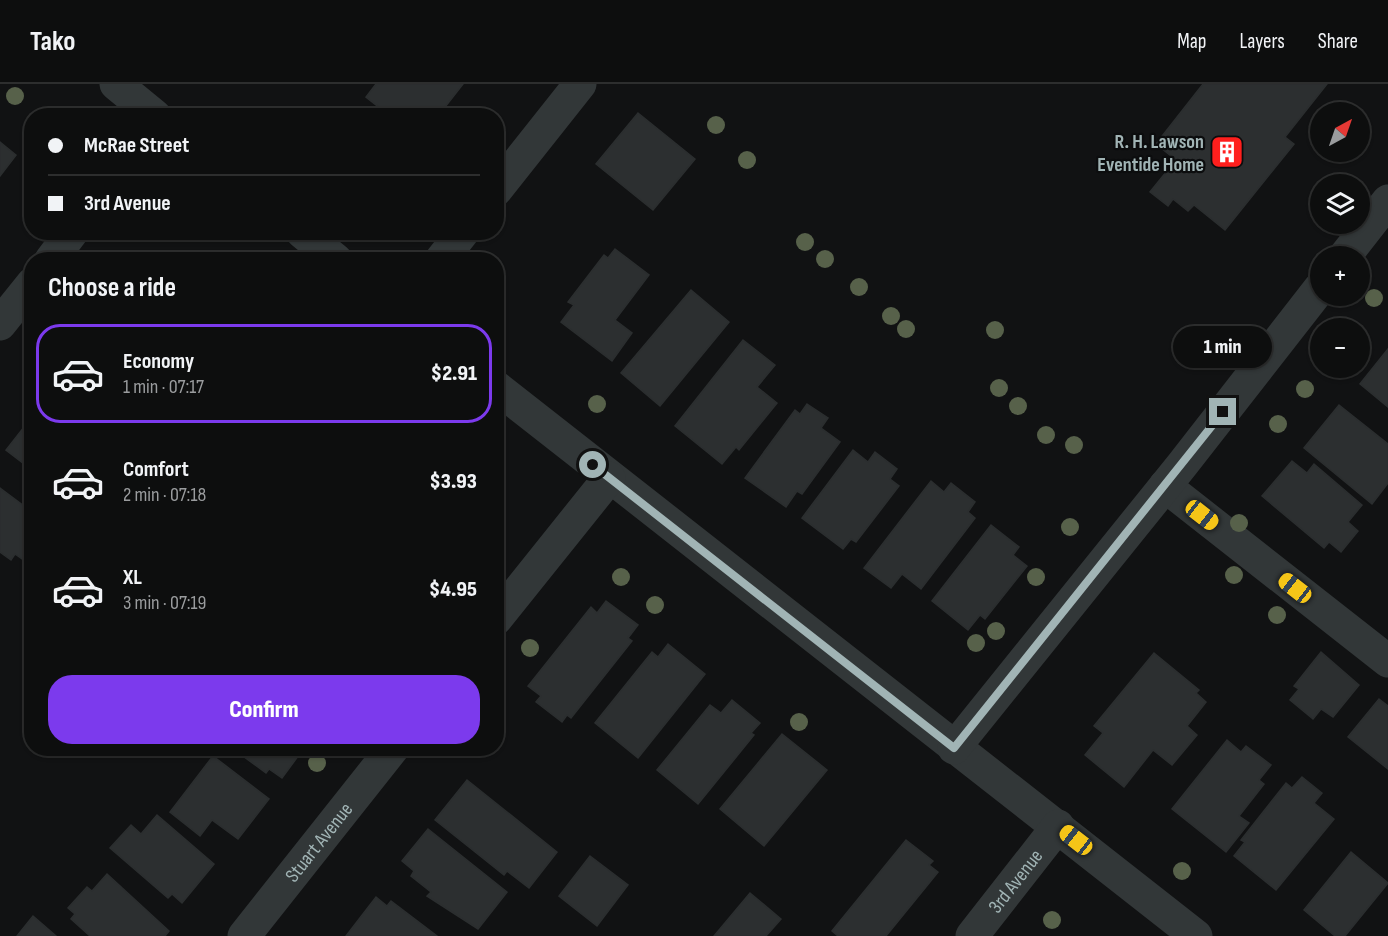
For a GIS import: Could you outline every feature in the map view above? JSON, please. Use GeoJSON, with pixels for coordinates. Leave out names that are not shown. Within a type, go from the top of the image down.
{"type":"FeatureCollection","features":[{"type":"Feature","properties":{"kind":"street"},"geometry":{"type":"LineString","coordinates":[[116,84],[145,108]]}},
{"type":"Feature","properties":{"kind":"street"},"geometry":{"type":"LineString","coordinates":[[504,180],[580,84]]}},
{"type":"Feature","properties":{"kind":"street"},"geometry":{"type":"LineString","coordinates":[[1353,246],[1388,201]]}},
{"type":"Feature","properties":{"kind":"street"},"geometry":{"type":"LineString","coordinates":[[312,240],[326,252]]}},
{"type":"Feature","properties":{"kind":"street"},"geometry":{"type":"LineString","coordinates":[[447,252],[457,240]]}},
{"type":"Feature","properties":{"kind":"street"},"geometry":{"type":"LineString","coordinates":[[0,324],[24,294]]}},
{"type":"Feature","properties":{"kind":"street"},"geometry":{"type":"LineString","coordinates":[[954,748],[1165,486],[1310,301]]}},
{"type":"Feature","properties":{"kind":"street"},"geometry":{"type":"LineString","coordinates":[[504,393],[1196,936]]}},
{"type":"Feature","properties":{"kind":"street"},"geometry":{"type":"LineString","coordinates":[[504,609],[609,478]]}},
{"type":"Feature","properties":{"kind":"street"},"geometry":{"type":"LineString","coordinates":[[1165,486],[1388,661]]}},
{"type":"Feature","properties":{"kind":"street","name":"Stuart Avenue"},"geometry":{"type":"LineString","coordinates":[[244,936],[387,756]]}},
{"type":"Feature","properties":{"kind":"street","name":"3rd Avenue"},"geometry":{"type":"LineString","coordinates":[[972,936],[1058,826]]}},
{"type":"Feature","properties":{"kind":"building"},"geometry":{"type":"Polygon","coordinates":[[[376,84],[463,84],[444,108],[380,108],[366,97],[376,84]]]}},
{"type":"Feature","properties":{"kind":"building","name":"R. H. Lawson Eventide Home"},"geometry":{"type":"Polygon","coordinates":[[[1203,84],[1327,84],[1313,102],[1310,102],[1310,105],[1285,137],[1294,144],[1225,230],[1194,205],[1188,211],[1173,199],[1168,206],[1150,192],[1176,160],[1156,144],[1203,84]]]}},
{"type":"Feature","properties":{"kind":"building"},"geometry":{"type":"Polygon","coordinates":[[[638,113],[695,159],[653,210],[596,164],[638,113]]]}},
{"type":"Feature","properties":{"kind":"building"},"geometry":{"type":"Polygon","coordinates":[[[0,142],[16,155],[0,176],[0,142]]]}},
{"type":"Feature","properties":{"kind":"building"},"geometry":{"type":"Polygon","coordinates":[[[615,249],[649,275],[615,320],[632,333],[612,361],[561,322],[574,305],[568,302],[604,255],[608,258],[615,249]]]}},
{"type":"Feature","properties":{"kind":"building"},"geometry":{"type":"Polygon","coordinates":[[[691,290],[729,322],[660,406],[621,373],[691,290]]]}},
{"type":"Feature","properties":{"kind":"building"},"geometry":{"type":"Polygon","coordinates":[[[743,340],[775,365],[757,387],[777,403],[739,450],[736,447],[722,464],[675,426],[743,340]]]}},
{"type":"Feature","properties":{"kind":"building"},"geometry":{"type":"Polygon","coordinates":[[[1388,349],[1388,407],[1360,384],[1365,378],[1370,378],[1370,372],[1388,349]]]}},
{"type":"Feature","properties":{"kind":"building"},"geometry":{"type":"Polygon","coordinates":[[[807,404],[828,418],[821,428],[840,442],[802,494],[797,491],[786,507],[745,478],[795,410],[800,414],[807,404]]]}},
{"type":"Feature","properties":{"kind":"building"},"geometry":{"type":"Polygon","coordinates":[[[1339,405],[1388,444],[1388,483],[1372,504],[1304,448],[1339,405]]]}},
{"type":"Feature","properties":{"kind":"building"},"geometry":{"type":"Polygon","coordinates":[[[24,427],[24,464],[6,450],[24,427]]]}},
{"type":"Feature","properties":{"kind":"building"},"geometry":{"type":"Polygon","coordinates":[[[853,450],[868,462],[875,452],[897,469],[890,479],[899,486],[856,542],[851,539],[843,549],[802,518],[853,450]]]}},
{"type":"Feature","properties":{"kind":"building"},"geometry":{"type":"Polygon","coordinates":[[[1292,461],[1307,473],[1314,464],[1362,505],[1348,522],[1358,531],[1341,552],[1329,542],[1324,548],[1262,496],[1292,461]]]}},
{"type":"Feature","properties":{"kind":"building"},"geometry":{"type":"Polygon","coordinates":[[[931,481],[944,492],[951,483],[975,502],[968,512],[975,518],[921,589],[902,574],[891,588],[864,568],[931,481]]]}},
{"type":"Feature","properties":{"kind":"building"},"geometry":{"type":"Polygon","coordinates":[[[0,488],[24,506],[24,560],[15,554],[11,560],[0,552],[0,488]]]}},
{"type":"Feature","properties":{"kind":"building"},"geometry":{"type":"Polygon","coordinates":[[[991,525],[1019,547],[1013,555],[1027,566],[985,619],[980,615],[968,630],[932,601],[991,525]]]}},
{"type":"Feature","properties":{"kind":"building"},"geometry":{"type":"Polygon","coordinates":[[[606,601],[638,625],[628,638],[632,641],[571,718],[567,715],[562,722],[536,702],[541,696],[528,686],[591,607],[597,613],[606,601]]]}},
{"type":"Feature","properties":{"kind":"building"},"geometry":{"type":"Polygon","coordinates":[[[668,644],[705,674],[638,758],[595,723],[652,652],[658,657],[668,644]]]}},
{"type":"Feature","properties":{"kind":"building"},"geometry":{"type":"Polygon","coordinates":[[[1321,652],[1359,685],[1333,717],[1321,709],[1313,719],[1290,700],[1299,689],[1294,686],[1321,652]]]}},
{"type":"Feature","properties":{"kind":"building"},"geometry":{"type":"Polygon","coordinates":[[[1154,653],[1199,690],[1196,693],[1206,702],[1187,726],[1197,735],[1172,765],[1153,750],[1124,787],[1085,755],[1103,733],[1094,726],[1154,653]]]}},
{"type":"Feature","properties":{"kind":"building"},"geometry":{"type":"Polygon","coordinates":[[[1379,699],[1388,706],[1388,769],[1348,737],[1379,699]]]}},
{"type":"Feature","properties":{"kind":"building"},"geometry":{"type":"Polygon","coordinates":[[[732,700],[760,723],[751,733],[754,735],[698,804],[657,770],[710,705],[721,713],[732,700]]]}},
{"type":"Feature","properties":{"kind":"building"},"geometry":{"type":"Polygon","coordinates":[[[782,734],[827,770],[764,846],[720,809],[782,734]]]}},
{"type":"Feature","properties":{"kind":"building"},"geometry":{"type":"Polygon","coordinates":[[[1227,740],[1241,752],[1246,746],[1271,765],[1259,780],[1264,784],[1239,816],[1249,823],[1226,852],[1172,809],[1227,740]]]}},
{"type":"Feature","properties":{"kind":"building"},"geometry":{"type":"Polygon","coordinates":[[[213,756],[269,799],[238,839],[212,820],[200,836],[170,812],[213,756]]]}},
{"type":"Feature","properties":{"kind":"building"},"geometry":{"type":"Polygon","coordinates":[[[243,756],[298,756],[282,778],[269,769],[266,773],[243,756]]]}},
{"type":"Feature","properties":{"kind":"building"},"geometry":{"type":"Polygon","coordinates":[[[1302,777],[1322,793],[1314,803],[1334,819],[1276,890],[1234,856],[1245,842],[1241,840],[1286,783],[1292,788],[1302,777]]]}},
{"type":"Feature","properties":{"kind":"building"},"geometry":{"type":"Polygon","coordinates":[[[467,780],[557,852],[529,888],[507,871],[504,875],[435,820],[467,780]]]}},
{"type":"Feature","properties":{"kind":"building"},"geometry":{"type":"Polygon","coordinates":[[[157,815],[214,864],[182,903],[172,894],[168,898],[110,848],[131,825],[141,834],[157,815]]]}},
{"type":"Feature","properties":{"kind":"building"},"geometry":{"type":"Polygon","coordinates":[[[428,829],[507,892],[478,929],[427,896],[431,892],[411,876],[414,871],[402,861],[428,829]]]}},
{"type":"Feature","properties":{"kind":"building"},"geometry":{"type":"Polygon","coordinates":[[[906,840],[933,861],[929,865],[938,872],[886,936],[838,936],[832,931],[906,840]]]}},
{"type":"Feature","properties":{"kind":"building"},"geometry":{"type":"Polygon","coordinates":[[[1351,852],[1388,883],[1345,936],[1335,936],[1304,910],[1351,852]]]}},
{"type":"Feature","properties":{"kind":"building"},"geometry":{"type":"Polygon","coordinates":[[[590,856],[628,885],[597,926],[559,896],[590,856]]]}},
{"type":"Feature","properties":{"kind":"building"},"geometry":{"type":"Polygon","coordinates":[[[107,874],[169,931],[165,936],[90,936],[71,919],[75,914],[68,908],[87,887],[92,891],[107,874]]]}},
{"type":"Feature","properties":{"kind":"building"},"geometry":{"type":"Polygon","coordinates":[[[750,893],[781,919],[766,936],[714,936],[750,893]]]}},
{"type":"Feature","properties":{"kind":"building"},"geometry":{"type":"Polygon","coordinates":[[[376,897],[387,906],[391,901],[437,936],[346,936],[376,897]]]}},
{"type":"Feature","properties":{"kind":"building"},"geometry":{"type":"Polygon","coordinates":[[[33,916],[56,936],[17,936],[33,916]]]}},
{"type":"Feature","properties":{"kind":"place","name":"R. H. Lawson Eventide Home"},"geometry":{"type":"Point","coordinates":[1227,152]}},
{"type":"Feature","properties":{"kind":"route"},"geometry":{"type":"LineString","coordinates":[[593,465],[954,748],[1223,412]]}}]}
